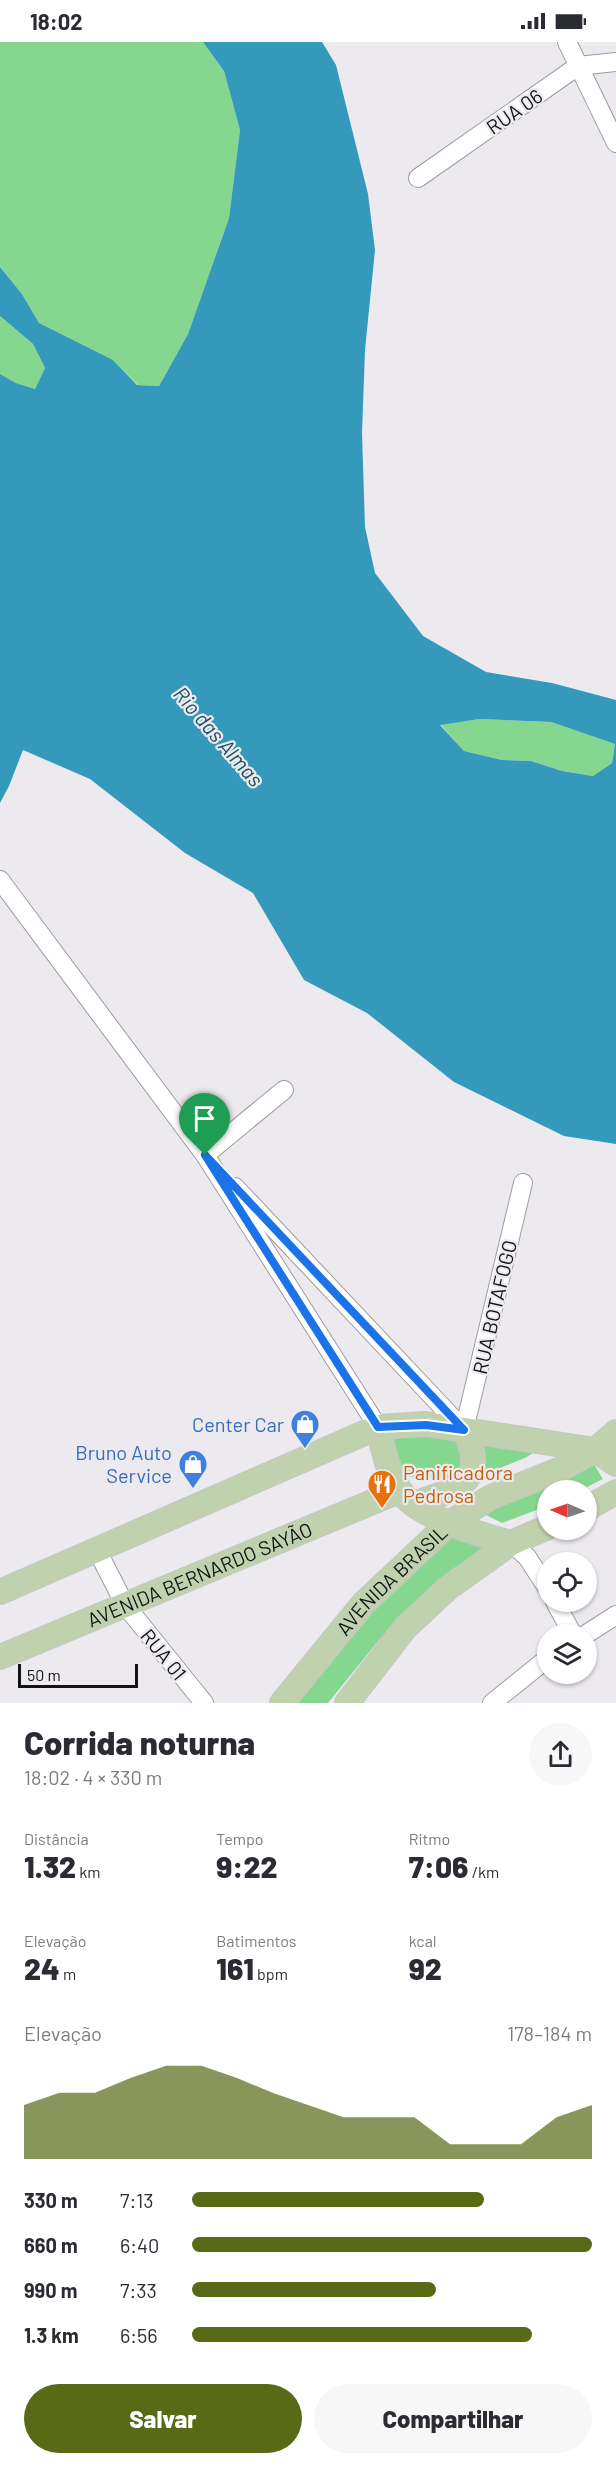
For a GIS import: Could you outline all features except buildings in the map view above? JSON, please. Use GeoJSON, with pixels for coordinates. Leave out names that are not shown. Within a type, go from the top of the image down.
{"type":"FeatureCollection","features":[{"type":"Feature","properties":{"kind":"main road"},"geometry":{"type":"LineString","coordinates":[[0,1592],[378,1427],[426,1425],[595,1450],[616,1464]]}},
{"type":"Feature","properties":{"kind":"main road"},"geometry":{"type":"LineString","coordinates":[[378,1427],[385,1458],[406,1497],[448,1524],[511,1543]]}},
{"type":"Feature","properties":{"kind":"main road","name":"AVENIDA BERNARDO SAYÃO"},"geometry":{"type":"LineString","coordinates":[[0,1657],[124,1605],[406,1497],[453,1490],[468,1480],[473,1470],[473,1451],[464,1430]]}},
{"type":"Feature","properties":{"kind":"main road","name":"AVENIDA BRASIL"},"geometry":{"type":"LineString","coordinates":[[282,1703],[363,1604],[448,1524],[491,1497],[561,1469],[595,1450],[616,1432]]}},
{"type":"Feature","properties":{"kind":"main road"},"geometry":{"type":"LineString","coordinates":[[597,1503],[616,1492]]}},
{"type":"Feature","properties":{"kind":"main road"},"geometry":{"type":"LineString","coordinates":[[347,1703],[405,1628],[448,1588],[511,1543],[537,1532]]}},
{"type":"Feature","properties":{"kind":"street"},"geometry":{"type":"LineString","coordinates":[[567,42],[616,143]]}},
{"type":"Feature","properties":{"kind":"street","name":"RUA 06"},"geometry":{"type":"LineString","coordinates":[[418,178],[578,66],[616,62]]}},
{"type":"Feature","properties":{"kind":"street"},"geometry":{"type":"LineString","coordinates":[[0,880],[205,1155],[378,1427]]}},
{"type":"Feature","properties":{"kind":"street"},"geometry":{"type":"LineString","coordinates":[[205,1155],[284,1090]]}},
{"type":"Feature","properties":{"kind":"street"},"geometry":{"type":"LineString","coordinates":[[205,1155],[464,1430]]}},
{"type":"Feature","properties":{"kind":"street","name":"RUA BOTAFOGO"},"geometry":{"type":"LineString","coordinates":[[464,1430],[523,1183]]}},
{"type":"Feature","properties":{"kind":"street"},"geometry":{"type":"LineString","coordinates":[[511,1543],[526,1557],[537,1573]]}},
{"type":"Feature","properties":{"kind":"street","name":"RUA 01"},"geometry":{"type":"LineString","coordinates":[[97,1550],[124,1605],[204,1703]]}},
{"type":"Feature","properties":{"kind":"street"},"geometry":{"type":"LineString","coordinates":[[597,1628],[616,1616]]}},
{"type":"Feature","properties":{"kind":"street"},"geometry":{"type":"LineString","coordinates":[[492,1703],[537,1667]]}},
{"type":"Feature","properties":{"kind":"green space"},"geometry":{"type":"Polygon","coordinates":[[[0,42],[203,42],[224,71],[240,130],[229,218],[188,334],[159,386],[138,385],[113,360],[39,323],[22,294],[0,267],[0,42]]]}},
{"type":"Feature","properties":{"kind":"green space"},"geometry":{"type":"Polygon","coordinates":[[[0,316],[33,344],[45,368],[35,389],[16,383],[0,374],[0,316]]]}},
{"type":"Feature","properties":{"kind":"green space"},"geometry":{"type":"Polygon","coordinates":[[[479,719],[551,722],[615,744],[612,763],[593,776],[562,771],[531,761],[502,760],[464,751],[440,724],[479,719]]]}},
{"type":"Feature","properties":{"kind":"green space"},"geometry":{"type":"Polygon","coordinates":[[[426,1427],[464,1442],[458,1482],[395,1475],[390,1445],[395,1432],[426,1427]]]}},
{"type":"Feature","properties":{"kind":"green space"},"geometry":{"type":"Polygon","coordinates":[[[474,1436],[544,1446],[525,1458],[474,1478],[474,1436]]]}},
{"type":"Feature","properties":{"kind":"green space"},"geometry":{"type":"Polygon","coordinates":[[[590,1458],[603,1479],[597,1482],[597,1480],[544,1480],[590,1458]]]}},
{"type":"Feature","properties":{"kind":"green space"},"geometry":{"type":"Polygon","coordinates":[[[537,1483],[537,1510],[502,1523],[478,1511],[537,1483]]]}},
{"type":"Feature","properties":{"kind":"green space"},"geometry":{"type":"Polygon","coordinates":[[[450,1528],[496,1542],[419,1600],[379,1640],[328,1703],[290,1703],[364,1611],[450,1528]]]}},
{"type":"Feature","properties":{"kind":"water","name":"Rio das Almas"},"geometry":{"type":"Polygon","coordinates":[[[203,42],[322,42],[336,65],[368,194],[375,250],[365,350],[362,433],[365,527],[375,573],[423,636],[486,672],[552,683],[616,700],[616,1144],[564,1136],[454,1082],[367,1013],[304,980],[253,893],[185,853],[90,779],[23,750],[0,803],[0,374],[16,383],[35,389],[45,368],[33,344],[0,316],[0,267],[22,294],[39,323],[113,360],[137,385],[159,386],[188,334],[229,218],[240,130],[224,71],[203,42]],[[479,719],[440,725],[464,751],[502,760],[531,761],[562,771],[593,776],[612,763],[615,744],[551,722],[479,719]]]}},
{"type":"Feature","properties":{"kind":"place","name":"Center Car"},"geometry":{"type":"Point","coordinates":[305,1450]}},
{"type":"Feature","properties":{"kind":"place","name":"Bruno Auto Service"},"geometry":{"type":"Point","coordinates":[193,1490]}},
{"type":"Feature","properties":{"kind":"place","name":"Panificadora Pedrosa"},"geometry":{"type":"Point","coordinates":[382,1510]}},
{"type":"Feature","properties":{"kind":"route"},"geometry":{"type":"LineString","coordinates":[[205,1155],[464,1430],[426,1425],[378,1427],[205,1155]]}}]}
